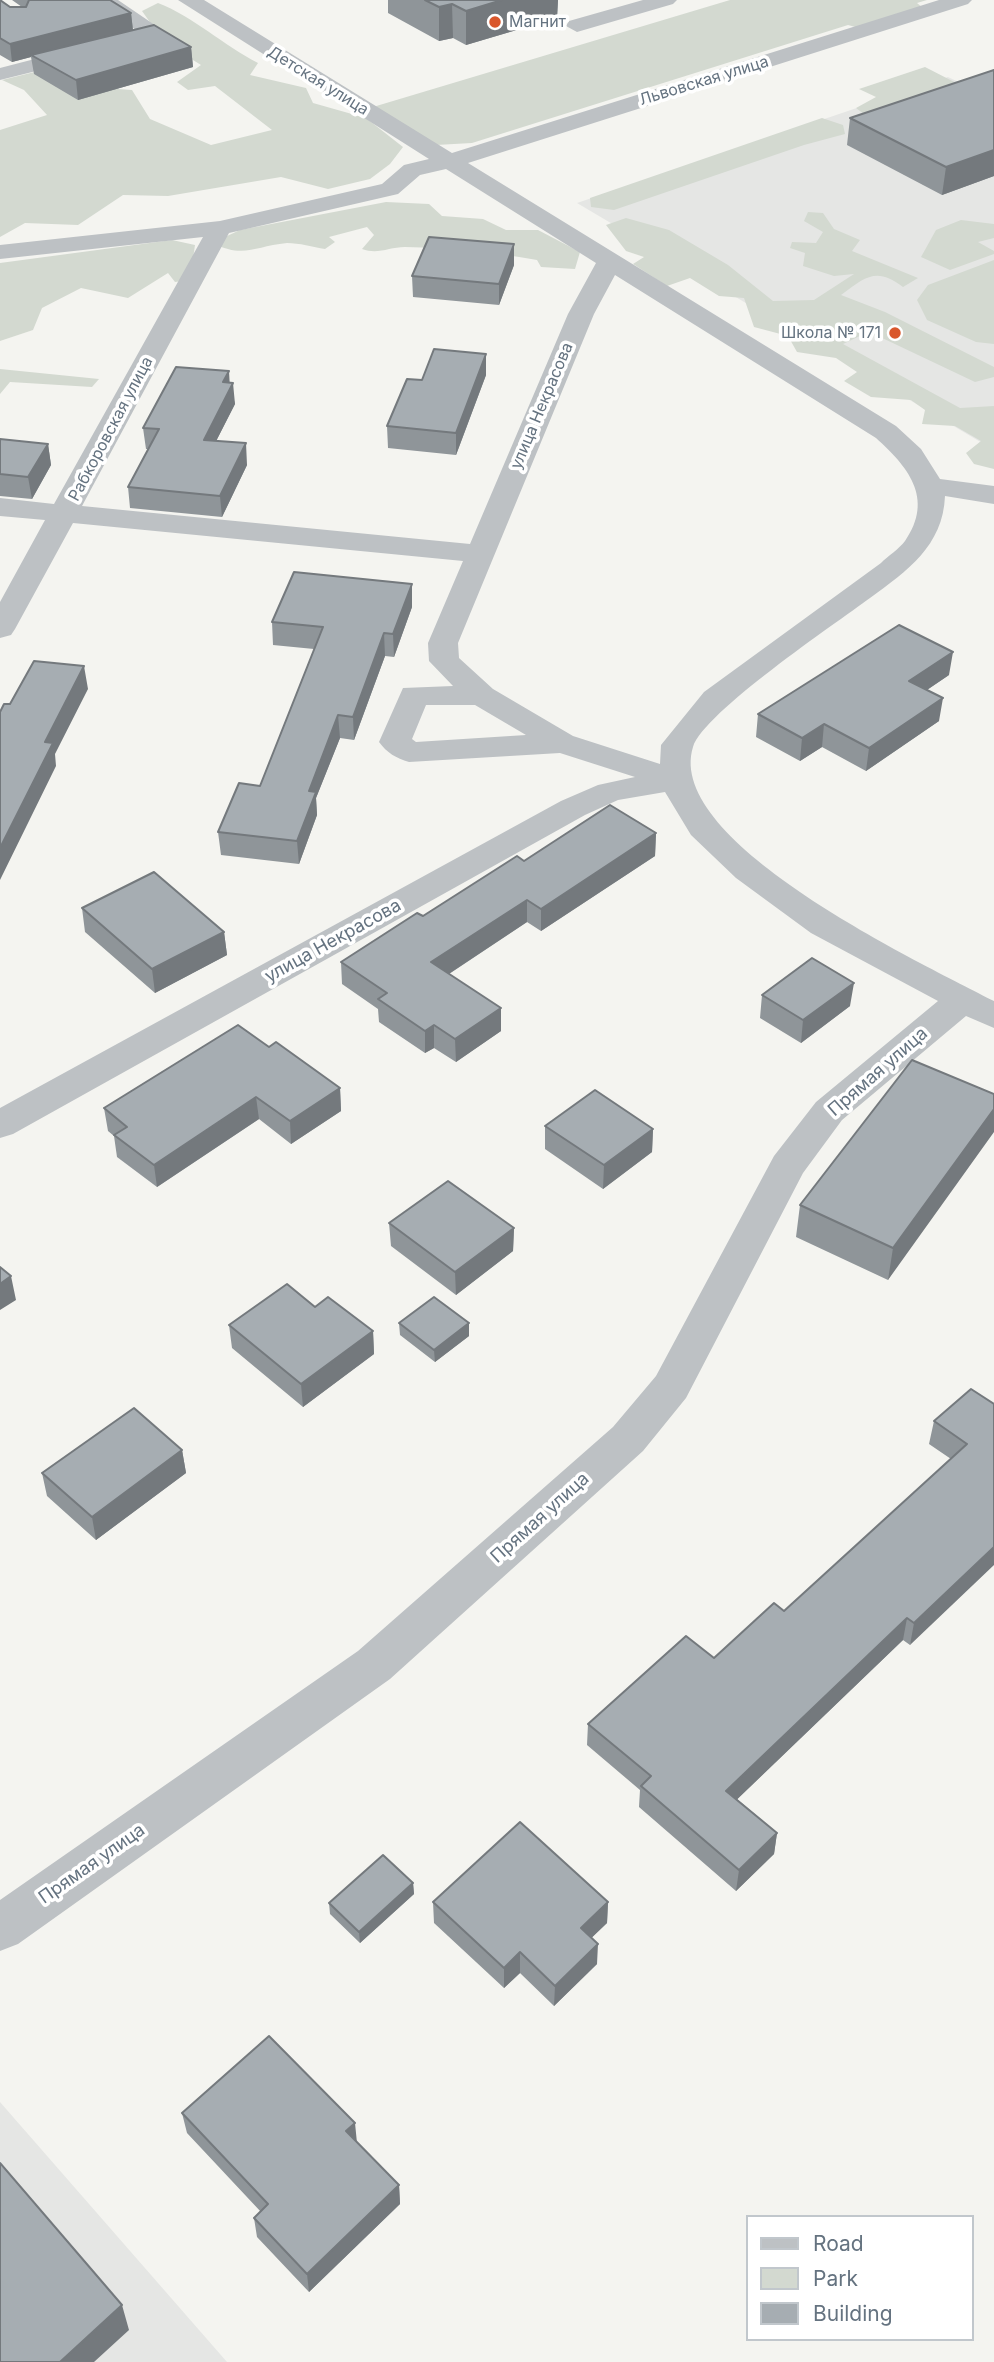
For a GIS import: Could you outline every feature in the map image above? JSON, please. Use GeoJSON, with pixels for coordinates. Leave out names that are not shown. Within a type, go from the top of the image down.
{"type":"FeatureCollection","features":[{"type":"Feature","properties":{"kind":"street"},"geometry":{"type":"LineString","coordinates":[[4,74],[157,34],[104,0]]}},
{"type":"Feature","properties":{"kind":"street","name":"Детская улица"},"geometry":{"type":"LineString","coordinates":[[189,0],[886,432],[911,455],[931,486]]}},
{"type":"Feature","properties":{"kind":"street"},"geometry":{"type":"LineString","coordinates":[[577,26],[666,0]]}},
{"type":"Feature","properties":{"kind":"street","name":"Львовская улица"},"geometry":{"type":"LineString","coordinates":[[0,252],[220,228],[390,189],[412,170],[447,162],[961,0]]}},
{"type":"Feature","properties":{"kind":"street","name":"Рабкоровская улица"},"geometry":{"type":"LineString","coordinates":[[0,629],[220,228]]}},
{"type":"Feature","properties":{"kind":"street","name":"улица Некрасова"},"geometry":{"type":"LineString","coordinates":[[610,261],[581,314],[443,643],[444,661],[482,696],[562,743],[675,780]]}},
{"type":"Feature","properties":{"kind":"street"},"geometry":{"type":"LineString","coordinates":[[979,1008],[823,925],[748,870],[703,828],[675,780],[677,745],[715,699],[891,569],[918,544],[930,514],[931,486],[994,495]]}},
{"type":"Feature","properties":{"kind":"street"},"geometry":{"type":"LineString","coordinates":[[0,507],[480,554]]}},
{"type":"Feature","properties":{"kind":"street"},"geometry":{"type":"LineString","coordinates":[[482,696],[414,695],[395,742],[409,752],[562,743]]}},
{"type":"Feature","properties":{"kind":"street","name":"улица Некрасова"},"geometry":{"type":"LineString","coordinates":[[0,1125],[573,808],[610,792],[675,780]]}},
{"type":"Feature","properties":{"kind":"street","name":"Прямая улица"},"geometry":{"type":"LineString","coordinates":[[0,1928],[374,1665],[628,1439],[671,1387],[788,1166],[829,1111],[979,1008]]}},
{"type":"Feature","properties":{"kind":"shaded area","name":"Школа № 171"},"geometry":{"type":"Polygon","coordinates":[[[948,77],[994,99],[994,450],[577,203],[948,77]]]}},
{"type":"Feature","properties":{"kind":"shaded area"},"geometry":{"type":"Polygon","coordinates":[[[0,2102],[227,2362],[0,2362],[0,2102]]]}},
{"type":"Feature","properties":{"kind":"green space"},"geometry":{"type":"Polygon","coordinates":[[[730,0],[927,0],[917,3],[923,8],[859,28],[848,25],[472,143],[436,145],[373,107],[730,0]]]}},
{"type":"Feature","properties":{"kind":"green space"},"geometry":{"type":"Polygon","coordinates":[[[158,3],[184,16],[258,63],[250,75],[306,88],[313,103],[366,118],[403,147],[390,164],[370,179],[328,189],[281,177],[168,196],[123,195],[78,225],[25,223],[0,237],[0,130],[47,115],[24,90],[2,80],[63,65],[90,87],[132,90],[150,119],[211,145],[272,130],[215,86],[188,90],[177,82],[201,65],[164,42],[142,11],[158,3]]]}},
{"type":"Feature","properties":{"kind":"green space"},"geometry":{"type":"Polygon","coordinates":[[[925,67],[964,87],[868,117],[856,108],[876,97],[859,89],[925,67]]]}},
{"type":"Feature","properties":{"kind":"green space"},"geometry":{"type":"Polygon","coordinates":[[[822,118],[843,125],[845,134],[804,145],[614,210],[591,207],[590,198],[822,118]]]}},
{"type":"Feature","properties":{"kind":"green space"},"geometry":{"type":"Polygon","coordinates":[[[386,202],[429,204],[442,216],[483,219],[506,230],[538,230],[580,252],[575,269],[541,267],[537,260],[438,248],[399,247],[368,251],[362,249],[374,235],[367,227],[329,237],[335,242],[325,249],[287,243],[242,251],[212,243],[240,230],[386,202]]]}},
{"type":"Feature","properties":{"kind":"green space"},"geometry":{"type":"Polygon","coordinates":[[[808,212],[823,213],[834,229],[860,240],[852,251],[918,278],[903,287],[886,277],[872,276],[841,295],[885,312],[994,367],[994,377],[975,382],[878,336],[864,334],[843,344],[960,408],[994,406],[994,469],[974,464],[966,453],[981,441],[955,426],[922,424],[925,410],[911,400],[871,397],[844,381],[857,372],[836,358],[797,352],[788,336],[754,327],[744,298],[719,296],[690,278],[667,286],[633,264],[644,257],[626,251],[606,225],[626,218],[669,230],[728,265],[773,301],[814,300],[854,274],[834,276],[803,266],[805,253],[790,248],[792,242],[816,243],[823,232],[804,221],[808,212]]]}},
{"type":"Feature","properties":{"kind":"green space"},"geometry":{"type":"Polygon","coordinates":[[[961,220],[994,224],[994,238],[978,242],[994,251],[994,254],[950,270],[921,257],[936,230],[961,220]]]}},
{"type":"Feature","properties":{"kind":"green space"},"geometry":{"type":"Polygon","coordinates":[[[172,240],[195,245],[190,280],[175,282],[168,273],[128,298],[81,288],[42,308],[33,330],[0,341],[0,263],[172,240]]]}},
{"type":"Feature","properties":{"kind":"green space"},"geometry":{"type":"Polygon","coordinates":[[[994,260],[994,344],[976,342],[927,320],[917,300],[928,285],[994,260]]]}},
{"type":"Feature","properties":{"kind":"green space"},"geometry":{"type":"Polygon","coordinates":[[[0,369],[99,379],[92,387],[10,382],[0,394],[0,369]]]}},
{"type":"Feature","properties":{"kind":"building"},"geometry":{"type":"Polygon","coordinates":[[[0,0],[10,7],[26,7],[29,0],[110,0],[131,13],[10,44],[0,38],[0,0]]]}},
{"type":"Feature","properties":{"kind":"building"},"geometry":{"type":"Polygon","coordinates":[[[425,0],[502,0],[466,11],[452,4],[439,7],[425,0]]]}},
{"type":"Feature","properties":{"kind":"building"},"geometry":{"type":"Polygon","coordinates":[[[154,25],[191,47],[76,80],[31,55],[154,25]]]}},
{"type":"Feature","properties":{"kind":"building"},"geometry":{"type":"Polygon","coordinates":[[[994,70],[994,150],[946,167],[850,118],[994,70]]]}},
{"type":"Feature","properties":{"kind":"building"},"geometry":{"type":"Polygon","coordinates":[[[429,237],[514,244],[499,284],[412,276],[429,237]]]}},
{"type":"Feature","properties":{"kind":"building"},"geometry":{"type":"Polygon","coordinates":[[[434,349],[486,354],[456,433],[387,426],[407,379],[422,380],[434,349]]]}},
{"type":"Feature","properties":{"kind":"building"},"geometry":{"type":"Polygon","coordinates":[[[176,367],[229,371],[223,382],[233,383],[204,440],[246,443],[220,496],[128,487],[159,429],[143,428],[176,367]]]}},
{"type":"Feature","properties":{"kind":"building"},"geometry":{"type":"Polygon","coordinates":[[[0,439],[48,444],[28,477],[0,474],[0,439]]]}},
{"type":"Feature","properties":{"kind":"building"},"geometry":{"type":"Polygon","coordinates":[[[294,572],[412,584],[393,634],[384,633],[353,717],[338,715],[309,791],[316,792],[297,841],[218,832],[239,783],[260,786],[323,627],[272,622],[294,572]]]}},
{"type":"Feature","properties":{"kind":"building"},"geometry":{"type":"Polygon","coordinates":[[[899,625],[953,652],[909,681],[943,698],[869,748],[824,724],[802,738],[758,714],[899,625]]]}},
{"type":"Feature","properties":{"kind":"building"},"geometry":{"type":"Polygon","coordinates":[[[34,661],[84,666],[45,742],[53,743],[0,848],[0,712],[4,704],[10,704],[34,661]]]}},
{"type":"Feature","properties":{"kind":"building"},"geometry":{"type":"Polygon","coordinates":[[[610,805],[656,833],[541,909],[527,900],[431,962],[501,1008],[455,1039],[434,1025],[425,1031],[378,999],[387,993],[341,962],[417,913],[423,916],[517,856],[524,861],[610,805]]]}},
{"type":"Feature","properties":{"kind":"building"},"geometry":{"type":"Polygon","coordinates":[[[154,872],[224,932],[152,969],[82,908],[154,872]]]}},
{"type":"Feature","properties":{"kind":"building"},"geometry":{"type":"Polygon","coordinates":[[[812,958],[854,983],[803,1020],[762,995],[812,958]]]}},
{"type":"Feature","properties":{"kind":"building"},"geometry":{"type":"Polygon","coordinates":[[[238,1025],[269,1047],[276,1042],[340,1088],[290,1121],[256,1097],[154,1165],[114,1135],[127,1127],[104,1108],[238,1025]]]}},
{"type":"Feature","properties":{"kind":"building"},"geometry":{"type":"Polygon","coordinates":[[[912,1060],[994,1094],[994,1109],[893,1248],[800,1205],[912,1060]]]}},
{"type":"Feature","properties":{"kind":"building"},"geometry":{"type":"Polygon","coordinates":[[[595,1090],[653,1129],[604,1165],[545,1126],[595,1090]]]}},
{"type":"Feature","properties":{"kind":"building"},"geometry":{"type":"Polygon","coordinates":[[[448,1181],[514,1228],[455,1272],[389,1223],[448,1181]]]}},
{"type":"Feature","properties":{"kind":"building"},"geometry":{"type":"Polygon","coordinates":[[[0,1267],[11,1276],[0,1284],[0,1267]]]}},
{"type":"Feature","properties":{"kind":"building"},"geometry":{"type":"Polygon","coordinates":[[[287,1284],[315,1307],[328,1297],[373,1331],[301,1384],[229,1325],[287,1284]]]}},
{"type":"Feature","properties":{"kind":"building"},"geometry":{"type":"Polygon","coordinates":[[[434,1297],[469,1323],[434,1350],[399,1323],[434,1297]]]}},
{"type":"Feature","properties":{"kind":"building"},"geometry":{"type":"Polygon","coordinates":[[[971,1389],[994,1404],[994,1547],[914,1623],[907,1618],[726,1791],[777,1833],[739,1870],[641,1786],[651,1776],[588,1724],[686,1636],[714,1658],[774,1603],[784,1611],[967,1444],[934,1421],[971,1389]]]}},
{"type":"Feature","properties":{"kind":"building"},"geometry":{"type":"Polygon","coordinates":[[[134,1408],[182,1450],[92,1517],[42,1473],[134,1408]]]}},
{"type":"Feature","properties":{"kind":"building"},"geometry":{"type":"Polygon","coordinates":[[[520,1822],[608,1902],[581,1928],[598,1944],[555,1986],[520,1952],[504,1968],[433,1902],[520,1822]]]}},
{"type":"Feature","properties":{"kind":"building"},"geometry":{"type":"Polygon","coordinates":[[[383,1855],[413,1883],[359,1932],[329,1903],[383,1855]]]}},
{"type":"Feature","properties":{"kind":"building"},"geometry":{"type":"Polygon","coordinates":[[[269,2036],[355,2123],[346,2131],[399,2185],[307,2274],[254,2218],[268,2204],[182,2113],[269,2036]]]}},
{"type":"Feature","properties":{"kind":"building"},"geometry":{"type":"Polygon","coordinates":[[[0,2163],[122,2305],[60,2362],[0,2362],[0,2163]]]}},
{"type":"Feature","properties":{"kind":"place","name":"Магнит"},"geometry":{"type":"Point","coordinates":[495,22]}},
{"type":"Feature","properties":{"kind":"place","name":"Школа № 171"},"geometry":{"type":"Point","coordinates":[895,333]}}]}
